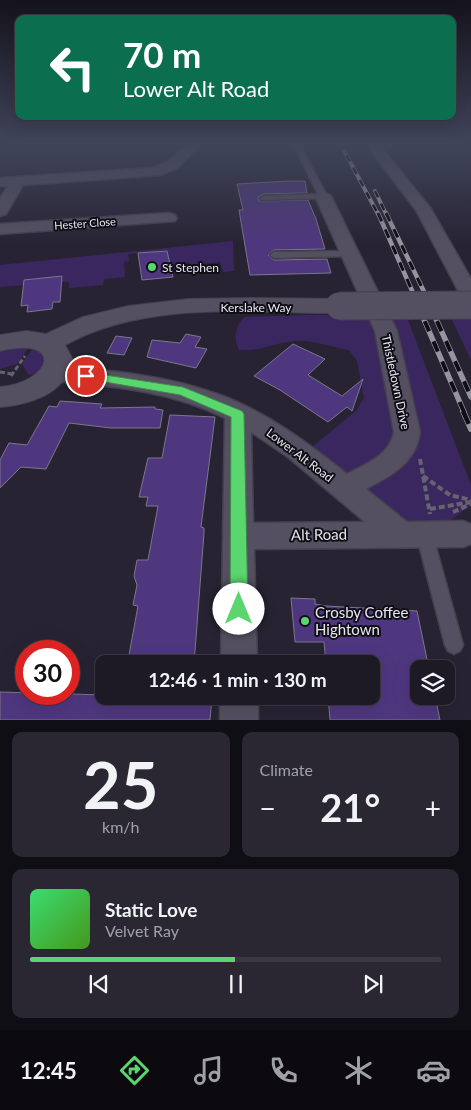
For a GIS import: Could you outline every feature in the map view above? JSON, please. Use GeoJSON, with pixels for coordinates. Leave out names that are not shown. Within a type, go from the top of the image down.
{"type":"FeatureCollection","features":[{"type":"Feature","properties":{"kind":"street"},"geometry":{"type":"LineString","coordinates":[[0,182],[85,177]]}},
{"type":"Feature","properties":{"kind":"street"},"geometry":{"type":"LineString","coordinates":[[397,177],[423,209],[471,296]]}},
{"type":"Feature","properties":{"kind":"street"},"geometry":{"type":"LineString","coordinates":[[0,211],[18,181]]}},
{"type":"Feature","properties":{"kind":"street","name":"Thistledown Drive"},"geometry":{"type":"LineString","coordinates":[[323,196],[386,331],[406,424],[407,439],[397,456],[344,488]]}},
{"type":"Feature","properties":{"kind":"street","name":"Hester Close"},"geometry":{"type":"LineString","coordinates":[[0,229],[169,218]]}},
{"type":"Feature","properties":{"kind":"street"},"geometry":{"type":"LineString","coordinates":[[449,256],[471,256]]}},
{"type":"Feature","properties":{"kind":"street","name":"Kerslake Way"},"geometry":{"type":"LineString","coordinates":[[38,348],[98,320],[129,313],[197,307],[471,305]]}},
{"type":"Feature","properties":{"kind":"street"},"geometry":{"type":"LineString","coordinates":[[0,343],[24,339],[38,348],[55,349],[59,356],[59,365],[46,382],[29,392],[4,389]]}},
{"type":"Feature","properties":{"kind":"street","name":"Lower Alt Road"},"geometry":{"type":"LineString","coordinates":[[54,374],[111,378],[183,391],[238,414],[266,429],[344,488]]}},
{"type":"Feature","properties":{"kind":"street"},"geometry":{"type":"LineString","coordinates":[[238,414],[239,655]]}},
{"type":"Feature","properties":{"kind":"street"},"geometry":{"type":"LineString","coordinates":[[344,488],[412,533]]}},
{"type":"Feature","properties":{"kind":"street","name":"Alt Road"},"geometry":{"type":"LineString","coordinates":[[239,536],[463,534]]}},
{"type":"Feature","properties":{"kind":"street"},"geometry":{"type":"LineString","coordinates":[[239,705],[240,720]]}},
{"type":"Feature","properties":{"kind":"lane"},"geometry":{"type":"LineString","coordinates":[[312,177],[323,196]]}},
{"type":"Feature","properties":{"kind":"lane"},"geometry":{"type":"LineString","coordinates":[[264,198],[323,196]]}},
{"type":"Feature","properties":{"kind":"lane"},"geometry":{"type":"LineString","coordinates":[[274,255],[350,254]]}},
{"type":"Feature","properties":{"kind":"lane"},"geometry":{"type":"LineString","coordinates":[[412,533],[454,645]]}},
{"type":"Feature","properties":{"kind":"path"},"geometry":{"type":"LineString","coordinates":[[4,389],[38,348]]}},
{"type":"Feature","properties":{"kind":"path"},"geometry":{"type":"LineString","coordinates":[[423,476],[450,495],[471,501],[430,509],[423,476]]}},
{"type":"Feature","properties":{"kind":"shaded area"},"geometry":{"type":"Polygon","coordinates":[[[233,241],[234,271],[223,272],[220,262],[190,265],[189,262],[183,263],[184,269],[177,269],[176,273],[165,274],[168,257],[167,251],[128,254],[129,261],[124,262],[125,277],[104,279],[103,285],[69,288],[69,282],[62,282],[62,276],[25,280],[24,285],[0,287],[0,265],[233,241]]]}},
{"type":"Feature","properties":{"kind":"shaded area"},"geometry":{"type":"Polygon","coordinates":[[[449,314],[471,316],[471,360],[449,314]]]}},
{"type":"Feature","properties":{"kind":"shaded area"},"geometry":{"type":"Polygon","coordinates":[[[406,315],[471,485],[471,505],[442,524],[423,524],[405,519],[387,511],[371,500],[313,446],[356,411],[364,398],[357,361],[349,350],[314,342],[300,341],[253,350],[239,350],[236,341],[237,328],[245,317],[406,315]]]}},
{"type":"Feature","properties":{"kind":"shaded area"},"geometry":{"type":"Polygon","coordinates":[[[31,344],[17,364],[0,369],[0,347],[31,344]]]}},
{"type":"Feature","properties":{"kind":"shaded area"},"geometry":{"type":"Polygon","coordinates":[[[35,345],[49,355],[40,376],[28,374],[22,364],[35,345]]]}},
{"type":"Feature","properties":{"kind":"building"},"geometry":{"type":"Polygon","coordinates":[[[305,181],[307,193],[264,194],[258,197],[259,201],[308,200],[325,249],[274,250],[268,255],[274,260],[327,259],[331,273],[250,275],[239,210],[243,210],[237,184],[305,181]]]}},
{"type":"Feature","properties":{"kind":"building","name":"St Stephen"},"geometry":{"type":"Polygon","coordinates":[[[167,251],[173,277],[142,280],[138,253],[167,251]]]}},
{"type":"Feature","properties":{"kind":"building"},"geometry":{"type":"Polygon","coordinates":[[[62,276],[60,302],[53,302],[52,309],[27,312],[28,305],[21,306],[24,280],[62,276]]]}},
{"type":"Feature","properties":{"kind":"building"},"geometry":{"type":"Polygon","coordinates":[[[186,334],[201,337],[195,347],[207,349],[196,368],[147,357],[152,340],[180,343],[186,334]]]}},
{"type":"Feature","properties":{"kind":"building"},"geometry":{"type":"Polygon","coordinates":[[[116,336],[132,338],[124,355],[107,353],[116,336]]]}},
{"type":"Feature","properties":{"kind":"building"},"geometry":{"type":"Polygon","coordinates":[[[293,344],[325,359],[308,375],[342,396],[363,379],[352,411],[347,407],[328,422],[280,390],[254,376],[293,344]]]}},
{"type":"Feature","properties":{"kind":"building"},"geometry":{"type":"Polygon","coordinates":[[[60,401],[102,404],[100,408],[155,407],[155,409],[163,410],[160,428],[111,428],[69,423],[46,469],[21,467],[0,488],[0,460],[9,443],[27,445],[49,406],[57,407],[60,401]]]}},
{"type":"Feature","properties":{"kind":"building"},"geometry":{"type":"Polygon","coordinates":[[[170,415],[215,417],[201,527],[204,528],[204,533],[195,655],[129,655],[138,606],[133,605],[137,585],[134,576],[137,560],[148,560],[158,506],[146,506],[148,497],[139,497],[148,458],[162,458],[170,415]]]}},
{"type":"Feature","properties":{"kind":"building"},"geometry":{"type":"Polygon","coordinates":[[[291,598],[315,599],[315,604],[326,606],[417,611],[427,660],[410,660],[410,705],[437,705],[440,720],[330,720],[329,705],[380,705],[380,655],[325,655],[324,642],[295,642],[291,598]]]}},
{"type":"Feature","properties":{"kind":"building"},"geometry":{"type":"Polygon","coordinates":[[[0,692],[15,692],[15,705],[80,705],[80,694],[95,695],[95,705],[211,705],[210,720],[0,720],[0,692]]]}},
{"type":"Feature","properties":{"kind":"railway"},"geometry":{"type":"LineString","coordinates":[[358,177],[378,214]]}},
{"type":"Feature","properties":{"kind":"railway"},"geometry":{"type":"LineString","coordinates":[[375,191],[386,214]]}},
{"type":"Feature","properties":{"kind":"railway"},"geometry":{"type":"LineString","coordinates":[[378,213],[417,302]]}},
{"type":"Feature","properties":{"kind":"railway"},"geometry":{"type":"LineString","coordinates":[[386,213],[429,302]]}},
{"type":"Feature","properties":{"kind":"railway"},"geometry":{"type":"LineString","coordinates":[[416,301],[464,412]]}},
{"type":"Feature","properties":{"kind":"railway"},"geometry":{"type":"LineString","coordinates":[[428,301],[471,397]]}},
{"type":"Feature","properties":{"kind":"railway"},"geometry":{"type":"LineString","coordinates":[[463,411],[471,429]]}},
{"type":"Feature","properties":{"kind":"place","name":"St Stephen"},"geometry":{"type":"Point","coordinates":[152,267]}},
{"type":"Feature","properties":{"kind":"place","name":"Crosby Coffee Hightown"},"geometry":{"type":"Point","coordinates":[305,621]}},
{"type":"Feature","properties":{"kind":"route"},"geometry":{"type":"LineString","coordinates":[[86,376],[111,378],[183,391],[238,414],[239,609]]}}]}
